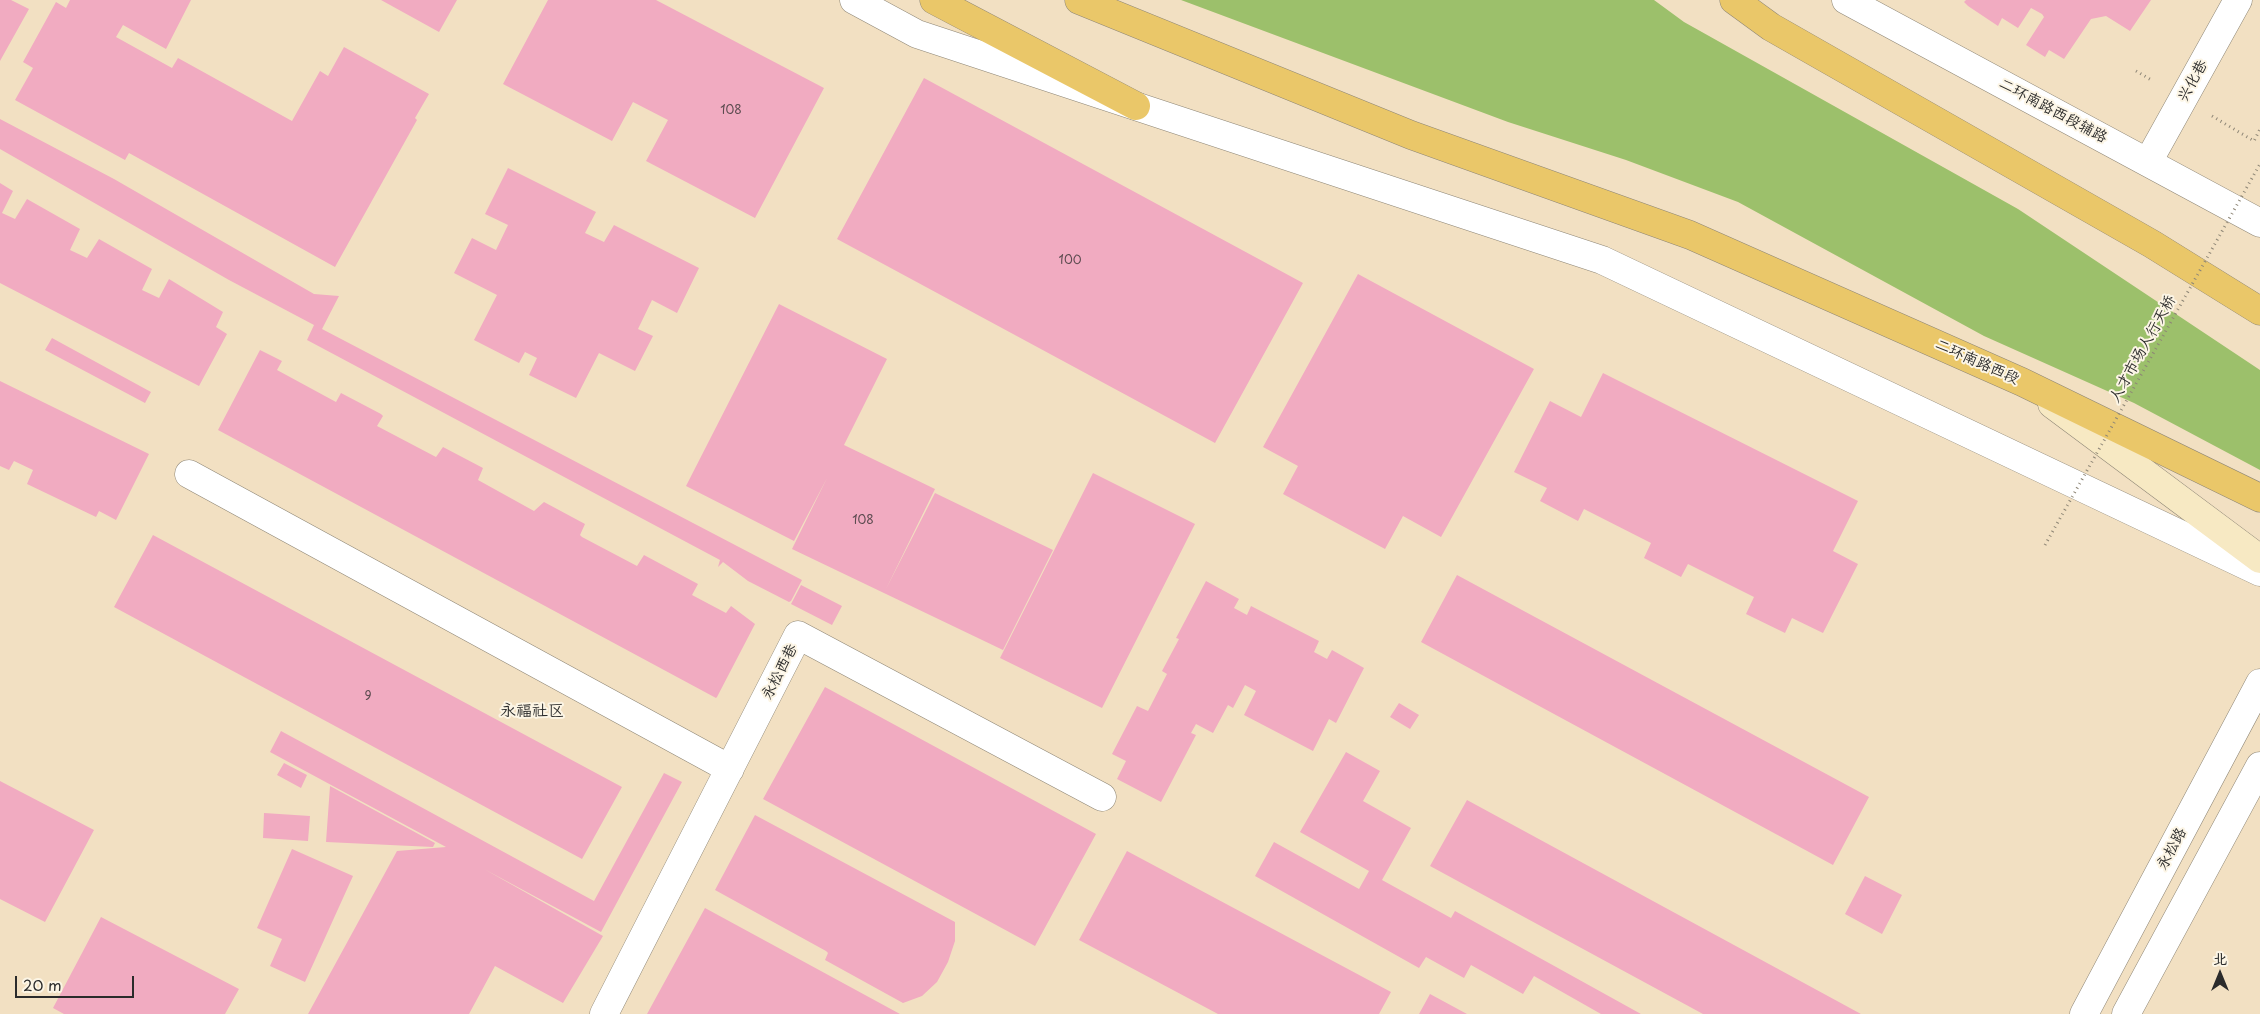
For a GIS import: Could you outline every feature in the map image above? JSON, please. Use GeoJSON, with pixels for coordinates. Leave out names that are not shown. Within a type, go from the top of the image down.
{"type":"FeatureCollection","features":[{"type":"Feature","properties":{"kind":"highway"},"geometry":{"type":"LineString","coordinates":[[934,0],[1136,106]]}},
{"type":"Feature","properties":{"kind":"highway","name":"二环南路西段"},"geometry":{"type":"LineString","coordinates":[[1078,0],[1411,135],[1690,235],[2022,382],[2260,498]]}},
{"type":"Feature","properties":{"kind":"highway"},"geometry":{"type":"LineString","coordinates":[[1734,0],[1771,27],[2152,244],[2260,311]]}},
{"type":"Feature","properties":{"kind":"main road"},"geometry":{"type":"LineString","coordinates":[[2022,382],[2260,559]]}},
{"type":"Feature","properties":{"kind":"street"},"geometry":{"type":"LineString","coordinates":[[854,0],[917,34],[1602,260],[2260,572]]}},
{"type":"Feature","properties":{"kind":"street","name":"二环南路西段辅路"},"geometry":{"type":"LineString","coordinates":[[1846,0],[2260,223]]}},
{"type":"Feature","properties":{"kind":"street","name":"兴化巷"},"geometry":{"type":"LineString","coordinates":[[2148,162],[2238,0]]}},
{"type":"Feature","properties":{"kind":"street"},"geometry":{"type":"LineString","coordinates":[[189,474],[730,769]]}},
{"type":"Feature","properties":{"kind":"street","name":"永松西巷"},"geometry":{"type":"LineString","coordinates":[[604,1014],[798,635],[1102,797]]}},
{"type":"Feature","properties":{"kind":"street","name":"永松路"},"geometry":{"type":"LineString","coordinates":[[2084,1014],[2260,683]]}},
{"type":"Feature","properties":{"kind":"street"},"geometry":{"type":"LineString","coordinates":[[2126,1014],[2260,766]]}},
{"type":"Feature","properties":{"kind":"path","name":"人才市场人行天桥"},"geometry":{"type":"LineString","coordinates":[[2045,545],[2260,164]]}},
{"type":"Feature","properties":{"kind":"green space"},"geometry":{"type":"Polygon","coordinates":[[[1181,0],[1654,0],[1684,22],[2018,209],[2260,370],[2260,470],[2134,403],[1984,336],[1738,202],[1626,160],[1508,122],[1181,0]]]}},
{"type":"Feature","properties":{"kind":"building"},"geometry":{"type":"Polygon","coordinates":[[[0,0],[11,0],[29,9],[0,61],[0,0]]]}},
{"type":"Feature","properties":{"kind":"building"},"geometry":{"type":"Polygon","coordinates":[[[70,0],[191,0],[166,49],[123,25],[116,37],[172,68],[178,58],[292,121],[320,71],[328,76],[344,47],[429,94],[415,118],[417,120],[335,267],[129,153],[125,160],[15,100],[33,68],[23,62],[56,2],[66,8],[70,0]]]}},
{"type":"Feature","properties":{"kind":"building"},"geometry":{"type":"Polygon","coordinates":[[[381,0],[457,0],[439,32],[381,0]]]}},
{"type":"Feature","properties":{"kind":"building"},"geometry":{"type":"Polygon","coordinates":[[[548,0],[656,0],[824,88],[755,218],[646,161],[668,120],[633,102],[612,141],[503,84],[548,0]]]}},
{"type":"Feature","properties":{"kind":"building"},"geometry":{"type":"Polygon","coordinates":[[[1966,0],[2151,0],[2130,31],[2106,16],[2091,19],[2064,59],[2049,50],[2045,57],[2026,45],[2044,17],[2042,14],[2031,8],[2018,28],[2002,18],[1998,26],[1968,6],[1964,2],[1966,0]]]}},
{"type":"Feature","properties":{"kind":"building"},"geometry":{"type":"Polygon","coordinates":[[[924,78],[1303,283],[1215,443],[837,239],[924,78]]]}},
{"type":"Feature","properties":{"kind":"building"},"geometry":{"type":"Polygon","coordinates":[[[0,119],[114,179],[314,294],[339,296],[322,329],[802,580],[791,601],[789,602],[748,581],[723,562],[718,567],[720,560],[307,340],[314,325],[229,280],[0,149],[0,119]]]}},
{"type":"Feature","properties":{"kind":"building"},"geometry":{"type":"Polygon","coordinates":[[[508,168],[596,212],[585,233],[604,242],[614,225],[699,268],[677,313],[652,300],[638,329],[653,336],[635,371],[599,353],[576,398],[529,375],[537,358],[525,352],[519,363],[474,340],[497,295],[454,273],[472,238],[496,250],[508,225],[485,214],[508,168]]]}},
{"type":"Feature","properties":{"kind":"building"},"geometry":{"type":"Polygon","coordinates":[[[0,183],[13,191],[2,213],[15,219],[27,199],[80,229],[70,250],[87,258],[99,239],[152,269],[142,290],[159,298],[169,279],[223,312],[216,327],[227,334],[199,386],[0,283],[0,183]]]}},
{"type":"Feature","properties":{"kind":"building"},"geometry":{"type":"Polygon","coordinates":[[[1358,274],[1534,369],[1441,537],[1403,516],[1385,549],[1283,494],[1298,466],[1263,447],[1358,274]]]}},
{"type":"Feature","properties":{"kind":"building"},"geometry":{"type":"Polygon","coordinates":[[[779,304],[887,359],[844,445],[935,489],[886,589],[935,493],[1053,550],[1003,650],[792,549],[827,478],[794,541],[686,486],[779,304]]]}},
{"type":"Feature","properties":{"kind":"building"},"geometry":{"type":"Polygon","coordinates":[[[52,338],[151,392],[145,403],[45,350],[52,338]]]}},
{"type":"Feature","properties":{"kind":"building"},"geometry":{"type":"Polygon","coordinates":[[[260,350],[282,361],[277,370],[336,402],[341,393],[381,414],[383,416],[377,426],[436,457],[443,447],[483,468],[478,480],[534,511],[544,502],[585,524],[580,535],[582,537],[637,566],[644,555],[698,584],[692,595],[726,613],[731,606],[755,624],[717,697],[218,430],[260,350]]]}},
{"type":"Feature","properties":{"kind":"building"},"geometry":{"type":"Polygon","coordinates":[[[1603,373],[1858,501],[1833,551],[1858,564],[1823,633],[1792,618],[1785,633],[1746,614],[1754,597],[1688,564],[1681,577],[1644,558],[1651,543],[1584,509],[1578,521],[1540,501],[1547,488],[1514,472],[1550,401],[1581,417],[1603,373]]]}},
{"type":"Feature","properties":{"kind":"building"},"geometry":{"type":"Polygon","coordinates":[[[0,381],[149,454],[116,520],[99,511],[96,517],[27,484],[33,470],[14,461],[9,470],[0,466],[0,381]]]}},
{"type":"Feature","properties":{"kind":"building"},"geometry":{"type":"Polygon","coordinates":[[[1093,473],[1195,524],[1102,708],[1000,658],[1093,473]]]}},
{"type":"Feature","properties":{"kind":"building"},"geometry":{"type":"Polygon","coordinates":[[[153,535],[622,787],[582,859],[114,607],[153,535]]]}},
{"type":"Feature","properties":{"kind":"building"},"geometry":{"type":"Polygon","coordinates":[[[1457,575],[1869,797],[1833,865],[1421,642],[1457,575]]]}},
{"type":"Feature","properties":{"kind":"building"},"geometry":{"type":"Polygon","coordinates":[[[1206,581],[1239,599],[1234,608],[1247,615],[1251,606],[1319,641],[1314,652],[1327,659],[1332,650],[1364,668],[1336,723],[1329,719],[1313,751],[1244,715],[1256,691],[1245,685],[1233,708],[1228,705],[1213,733],[1196,724],[1191,733],[1196,735],[1161,802],[1117,779],[1126,761],[1112,754],[1137,706],[1148,711],[1167,674],[1162,671],[1179,639],[1176,638],[1206,581]]]}},
{"type":"Feature","properties":{"kind":"building"},"geometry":{"type":"Polygon","coordinates":[[[801,585],[842,606],[832,625],[791,604],[801,585]]]}},
{"type":"Feature","properties":{"kind":"building"},"geometry":{"type":"Polygon","coordinates":[[[825,687],[1096,834],[1035,946],[763,799],[825,687]]]}},
{"type":"Feature","properties":{"kind":"building"},"geometry":{"type":"Polygon","coordinates":[[[1399,703],[1419,715],[1410,729],[1390,717],[1399,703]]]}},
{"type":"Feature","properties":{"kind":"building"},"geometry":{"type":"Polygon","coordinates":[[[281,731],[594,901],[664,773],[682,782],[601,932],[484,869],[603,936],[563,1003],[495,966],[469,1014],[308,1014],[397,851],[446,847],[270,752],[281,731]]]}},
{"type":"Feature","properties":{"kind":"building"},"geometry":{"type":"Polygon","coordinates":[[[1346,752],[1380,771],[1363,801],[1411,828],[1382,880],[1451,918],[1455,911],[1641,1014],[1601,1014],[1534,976],[1523,994],[1471,965],[1464,978],[1426,957],[1419,968],[1255,876],[1274,842],[1359,889],[1369,871],[1300,832],[1346,752]]]}},
{"type":"Feature","properties":{"kind":"building"},"geometry":{"type":"Polygon","coordinates":[[[284,763],[307,775],[301,788],[277,775],[284,763]]]}},
{"type":"Feature","properties":{"kind":"building"},"geometry":{"type":"Polygon","coordinates":[[[0,781],[94,830],[45,922],[0,899],[0,781]]]}},
{"type":"Feature","properties":{"kind":"building"},"geometry":{"type":"Polygon","coordinates":[[[330,786],[435,843],[433,847],[326,842],[330,786]]]}},
{"type":"Feature","properties":{"kind":"building"},"geometry":{"type":"Polygon","coordinates":[[[1467,800],[1861,1014],[1703,1014],[1430,866],[1467,800]]]}},
{"type":"Feature","properties":{"kind":"building"},"geometry":{"type":"Polygon","coordinates":[[[264,813],[310,816],[308,841],[263,838],[264,813]]]}},
{"type":"Feature","properties":{"kind":"building"},"geometry":{"type":"Polygon","coordinates":[[[755,815],[955,922],[955,941],[948,962],[937,982],[922,996],[903,1003],[825,960],[828,953],[826,951],[715,890],[755,815]]]}},
{"type":"Feature","properties":{"kind":"building"},"geometry":{"type":"Polygon","coordinates":[[[292,849],[353,876],[305,982],[270,966],[282,939],[257,928],[292,849]]]}},
{"type":"Feature","properties":{"kind":"building"},"geometry":{"type":"Polygon","coordinates":[[[1127,851],[1391,992],[1379,1014],[1218,1014],[1079,940],[1127,851]]]}},
{"type":"Feature","properties":{"kind":"building"},"geometry":{"type":"Polygon","coordinates":[[[1865,876],[1902,895],[1882,934],[1845,914],[1865,876]]]}},
{"type":"Feature","properties":{"kind":"building"},"geometry":{"type":"Polygon","coordinates":[[[705,908],[900,1014],[647,1014],[705,908]]]}},
{"type":"Feature","properties":{"kind":"building"},"geometry":{"type":"Polygon","coordinates":[[[101,917],[239,989],[225,1014],[64,1014],[53,1008],[101,917]]]}},
{"type":"Feature","properties":{"kind":"building"},"geometry":{"type":"Polygon","coordinates":[[[1430,994],[1467,1014],[1419,1014],[1430,994]]]}},
{"type":"Feature","properties":{"kind":"district","name":"永福社区"},"geometry":{"type":"Point","coordinates":[532,712]}}]}
